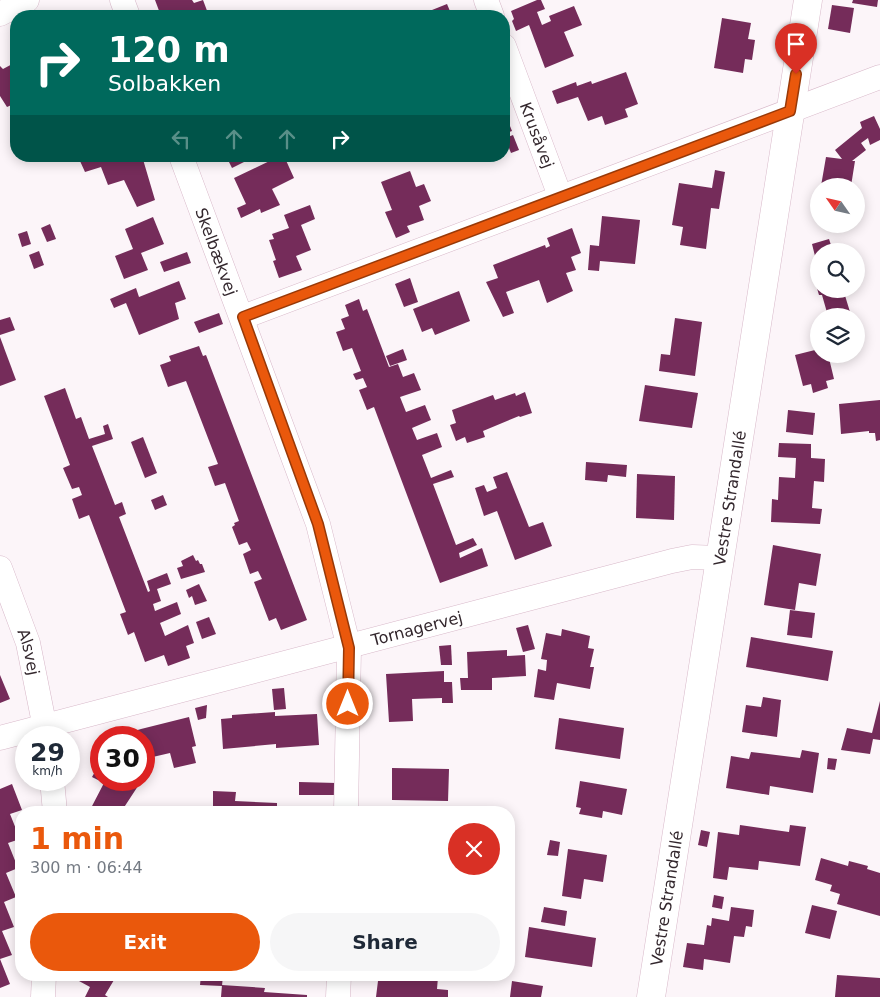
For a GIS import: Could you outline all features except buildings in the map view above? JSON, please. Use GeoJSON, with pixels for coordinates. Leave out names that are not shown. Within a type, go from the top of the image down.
{"type":"FeatureCollection","features":[{"type":"Feature","properties":{"kind":"street"},"geometry":{"type":"LineString","coordinates":[[0,14],[27,0]]}},
{"type":"Feature","properties":{"kind":"street","name":"Vestre Strandallé"},"geometry":{"type":"LineString","coordinates":[[651,997],[808,0]]}},
{"type":"Feature","properties":{"kind":"street","name":"Krusåvej"},"geometry":{"type":"LineString","coordinates":[[510,62],[560,196]]}},
{"type":"Feature","properties":{"kind":"street"},"geometry":{"type":"LineString","coordinates":[[243,317],[880,77]]}},
{"type":"Feature","properties":{"kind":"street","name":"Skelbækvej"},"geometry":{"type":"LineString","coordinates":[[184,162],[318,524],[349,648],[346,806]]}},
{"type":"Feature","properties":{"kind":"street","name":"Tornagervej"},"geometry":{"type":"LineString","coordinates":[[68,726],[672,561],[692,558],[719,558]]}},
{"type":"Feature","properties":{"kind":"street","name":"Alsvej"},"geometry":{"type":"LineString","coordinates":[[0,568],[28,642],[45,726]]}},
{"type":"Feature","properties":{"kind":"street","name":"Tornagervej"},"geometry":{"type":"LineString","coordinates":[[0,738],[15,736]]}},
{"type":"Feature","properties":{"kind":"street"},"geometry":{"type":"LineString","coordinates":[[53,791],[54,806]]}},
{"type":"Feature","properties":{"kind":"street"},"geometry":{"type":"LineString","coordinates":[[42,997],[43,981]]}},
{"type":"Feature","properties":{"kind":"street"},"geometry":{"type":"LineString","coordinates":[[338,997],[339,981]]}},
{"type":"Feature","properties":{"kind":"route"},"geometry":{"type":"LineString","coordinates":[[348,704],[349,648],[318,524],[243,317],[560,196],[790,111],[796,74]]}}]}
